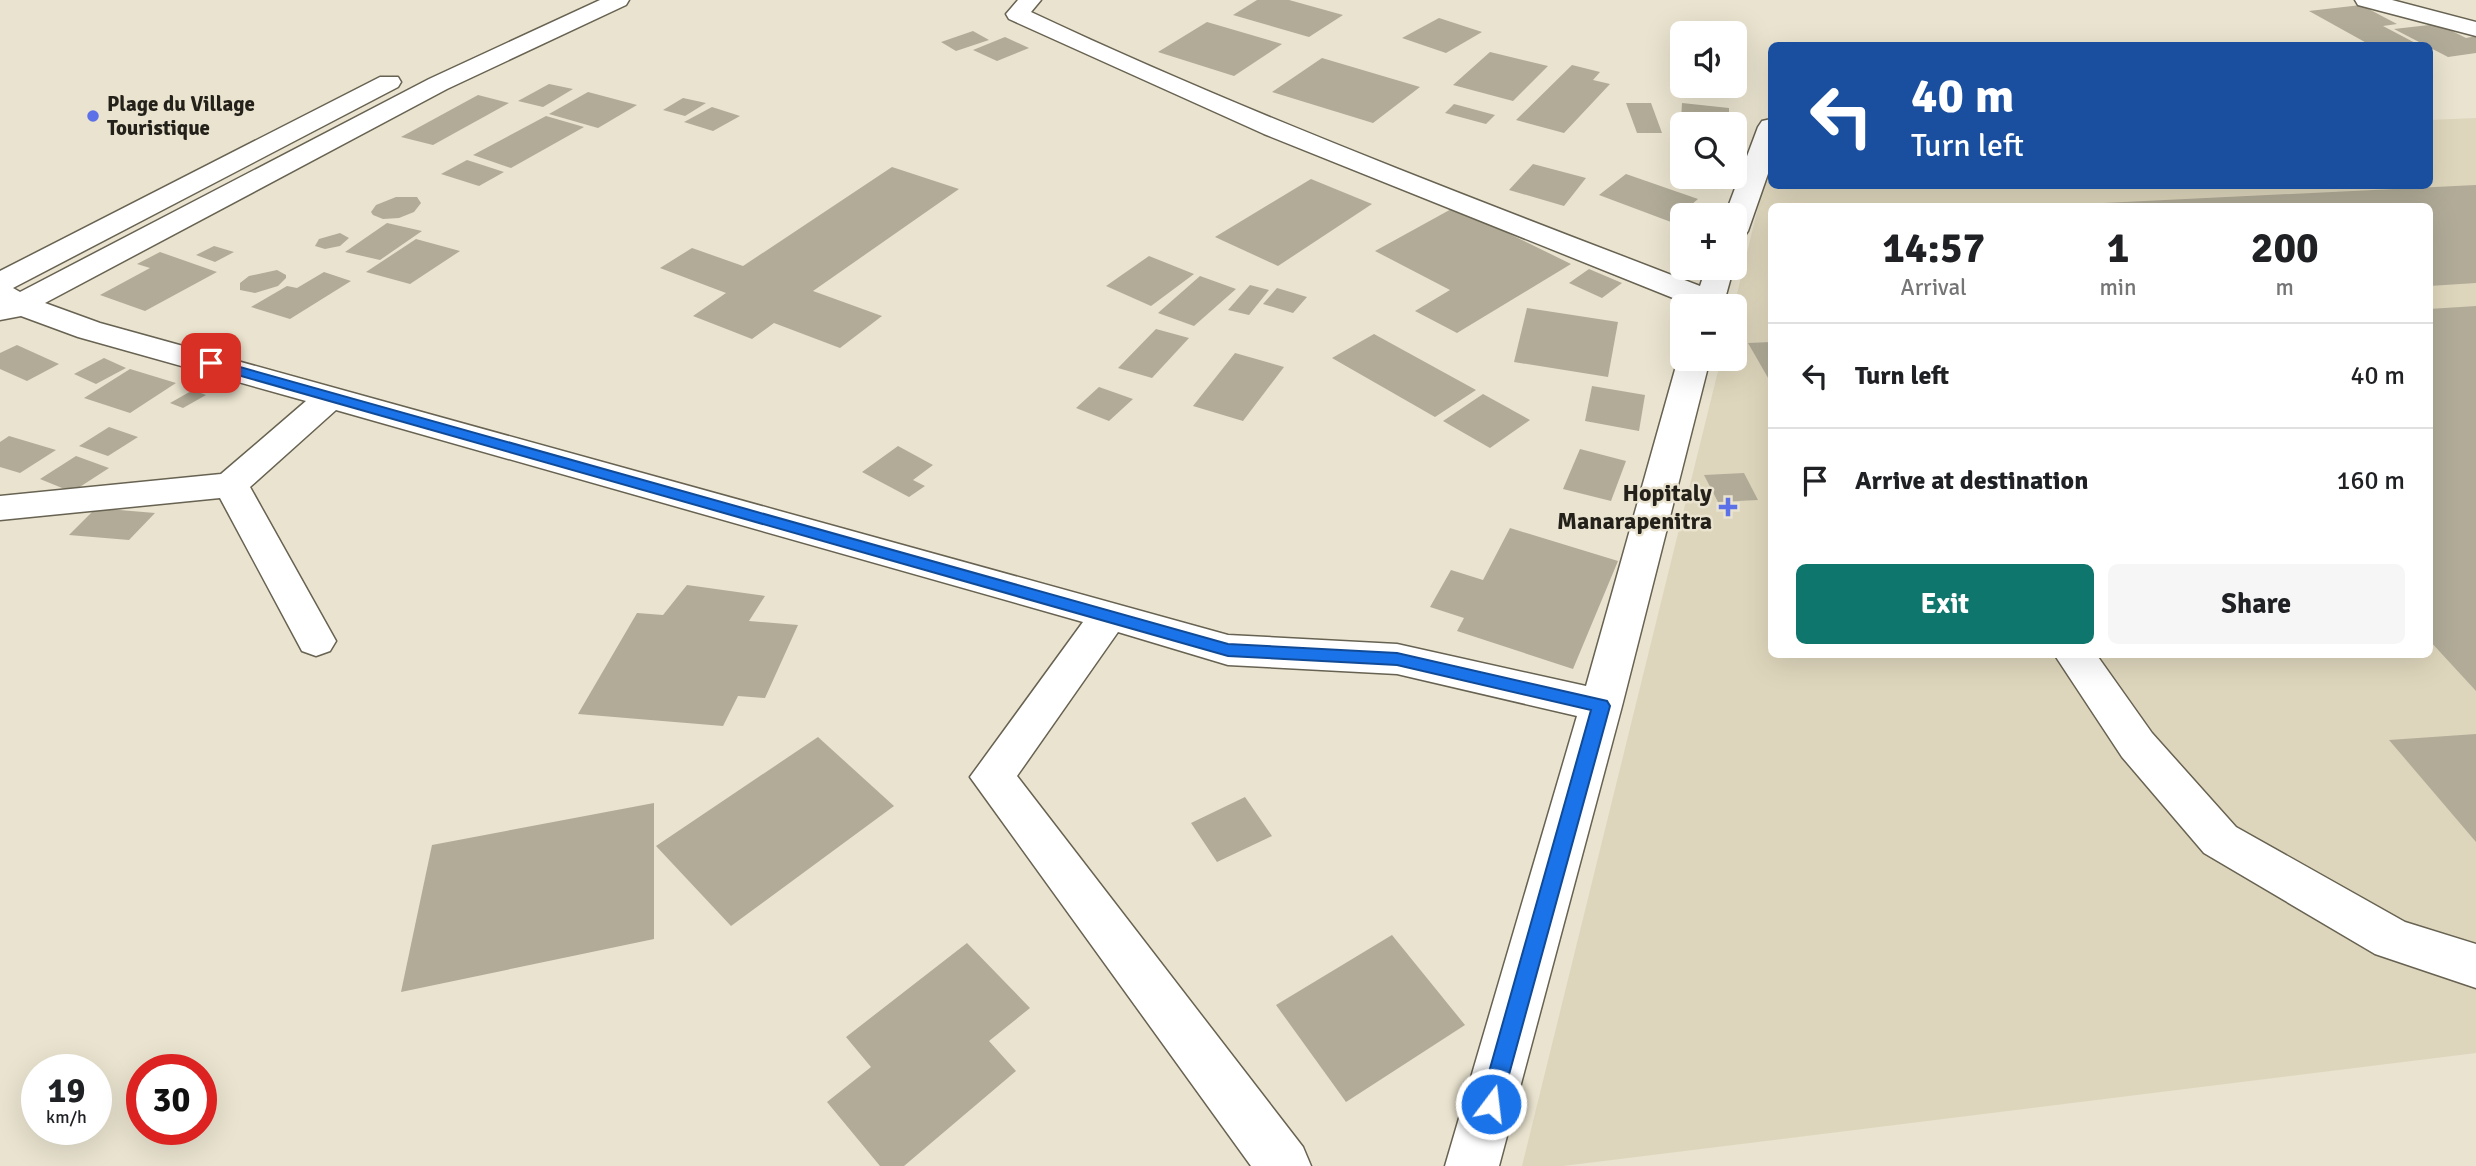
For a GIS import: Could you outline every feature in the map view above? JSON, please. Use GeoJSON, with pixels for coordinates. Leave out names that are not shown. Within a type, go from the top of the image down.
{"type":"FeatureCollection","features":[{"type":"Feature","properties":{"kind":"street"},"geometry":{"type":"LineString","coordinates":[[5,299],[416,68],[565,0]]}},
{"type":"Feature","properties":{"kind":"street"},"geometry":{"type":"LineString","coordinates":[[5,299],[438,84],[618,0]]}},
{"type":"Feature","properties":{"kind":"street"},"geometry":{"type":"LineString","coordinates":[[1030,0],[1017,15],[1092,51],[1684,294]]}},
{"type":"Feature","properties":{"kind":"street"},"geometry":{"type":"LineString","coordinates":[[2366,0],[2476,29]]}},
{"type":"Feature","properties":{"kind":"street"},"geometry":{"type":"LineString","coordinates":[[1744,203],[1768,135]]}},
{"type":"Feature","properties":{"kind":"street"},"geometry":{"type":"LineString","coordinates":[[5,299],[89,330],[332,396],[1228,650],[1397,659],[1601,706]]}},
{"type":"Feature","properties":{"kind":"street"},"geometry":{"type":"LineString","coordinates":[[1472,1166],[1601,706],[1691,371]]}},
{"type":"Feature","properties":{"kind":"street"},"geometry":{"type":"LineString","coordinates":[[0,508],[231,485],[332,396]]}},
{"type":"Feature","properties":{"kind":"street"},"geometry":{"type":"LineString","coordinates":[[231,485],[316,641]]}},
{"type":"Feature","properties":{"kind":"street"},"geometry":{"type":"LineString","coordinates":[[1109,615],[992,777],[1284,1166]]}},
{"type":"Feature","properties":{"kind":"street"},"geometry":{"type":"LineString","coordinates":[[2077,658],[2137,745],[2220,841],[2392,939],[2476,966]]}},
{"type":"Feature","properties":{"kind":"shaded area","name":"Hopitaly Manarapenitra"},"geometry":{"type":"Polygon","coordinates":[[[2476,118],[2476,1053],[1563,1166],[1522,1166],[1718,371],[1747,371],[1747,294],[1737,294],[1740,280],[1747,280],[1747,253],[1768,166],[1768,189],[2433,189],[2433,120],[2476,118]]]}},
{"type":"Feature","properties":{"kind":"building"},"geometry":{"type":"Polygon","coordinates":[[[1257,0],[1289,0],[1343,15],[1309,37],[1233,15],[1257,0]]]}},
{"type":"Feature","properties":{"kind":"building"},"geometry":{"type":"Polygon","coordinates":[[[2361,5],[2397,24],[2383,26],[2413,42],[2365,42],[2309,11],[2361,5]]]}},
{"type":"Feature","properties":{"kind":"building"},"geometry":{"type":"Polygon","coordinates":[[[1439,18],[1482,32],[1446,53],[1402,38],[1439,18]]]}},
{"type":"Feature","properties":{"kind":"building"},"geometry":{"type":"Polygon","coordinates":[[[1207,22],[1282,44],[1234,76],[1158,52],[1207,22]]]}},
{"type":"Feature","properties":{"kind":"building"},"geometry":{"type":"Polygon","coordinates":[[[2438,24],[2466,38],[2476,36],[2476,53],[2448,57],[2433,49],[2433,42],[2419,42],[2394,29],[2438,24]]]}},
{"type":"Feature","properties":{"kind":"building"},"geometry":{"type":"Polygon","coordinates":[[[973,31],[989,40],[956,51],[941,42],[973,31]]]}},
{"type":"Feature","properties":{"kind":"building"},"geometry":{"type":"Polygon","coordinates":[[[1005,37],[1029,48],[997,61],[973,50],[1005,37]]]}},
{"type":"Feature","properties":{"kind":"building"},"geometry":{"type":"Polygon","coordinates":[[[1490,52],[1548,66],[1513,101],[1453,85],[1490,52]]]}},
{"type":"Feature","properties":{"kind":"building"},"geometry":{"type":"Polygon","coordinates":[[[1322,58],[1420,87],[1373,123],[1272,92],[1322,58]]]}},
{"type":"Feature","properties":{"kind":"building"},"geometry":{"type":"Polygon","coordinates":[[[1572,65],[1600,72],[1593,80],[1610,84],[1564,133],[1516,120],[1572,65]]]}},
{"type":"Feature","properties":{"kind":"building"},"geometry":{"type":"Polygon","coordinates":[[[549,84],[573,89],[543,107],[518,101],[549,84]]]}},
{"type":"Feature","properties":{"kind":"building"},"geometry":{"type":"Polygon","coordinates":[[[588,92],[637,105],[598,128],[549,114],[588,92]]]}},
{"type":"Feature","properties":{"kind":"building"},"geometry":{"type":"Polygon","coordinates":[[[478,95],[509,103],[433,145],[401,137],[478,95]]]}},
{"type":"Feature","properties":{"kind":"building"},"geometry":{"type":"Polygon","coordinates":[[[683,98],[706,103],[685,116],[663,110],[683,98]]]}},
{"type":"Feature","properties":{"kind":"building"},"geometry":{"type":"Polygon","coordinates":[[[1626,103],[1651,103],[1662,133],[1637,133],[1626,103]]]}},
{"type":"Feature","properties":{"kind":"building"},"geometry":{"type":"Polygon","coordinates":[[[1682,103],[1729,108],[1729,112],[1682,112],[1682,103]]]}},
{"type":"Feature","properties":{"kind":"building"},"geometry":{"type":"Polygon","coordinates":[[[1454,104],[1495,115],[1486,124],[1445,113],[1454,104]]]}},
{"type":"Feature","properties":{"kind":"building"},"geometry":{"type":"Polygon","coordinates":[[[712,107],[740,116],[713,131],[684,122],[712,107]]]}},
{"type":"Feature","properties":{"kind":"building"},"geometry":{"type":"Polygon","coordinates":[[[546,116],[584,127],[511,168],[473,155],[546,116]]]}},
{"type":"Feature","properties":{"kind":"building"},"geometry":{"type":"Polygon","coordinates":[[[467,160],[504,172],[479,186],[441,174],[467,160]]]}},
{"type":"Feature","properties":{"kind":"building"},"geometry":{"type":"Polygon","coordinates":[[[1533,164],[1586,178],[1564,206],[1509,190],[1533,164]]]}},
{"type":"Feature","properties":{"kind":"building"},"geometry":{"type":"Polygon","coordinates":[[[892,167],[959,189],[813,291],[882,316],[840,348],[774,323],[752,339],[693,316],[726,293],[660,268],[692,248],[743,266],[892,167]]]}},
{"type":"Feature","properties":{"kind":"building"},"geometry":{"type":"Polygon","coordinates":[[[1626,174],[1698,199],[1693,203],[1670,203],[1670,222],[1599,195],[1626,174]]]}},
{"type":"Feature","properties":{"kind":"building"},"geometry":{"type":"Polygon","coordinates":[[[1311,179],[1372,204],[1278,266],[1215,237],[1311,179]]]}},
{"type":"Feature","properties":{"kind":"building"},"geometry":{"type":"Polygon","coordinates":[[[2476,185],[2476,283],[2433,286],[2433,203],[2104,203],[2433,189],[2476,185]]]}},
{"type":"Feature","properties":{"kind":"building"},"geometry":{"type":"Polygon","coordinates":[[[396,197],[417,197],[421,203],[414,212],[399,218],[383,219],[373,215],[371,212],[376,205],[396,197]]]}},
{"type":"Feature","properties":{"kind":"building"},"geometry":{"type":"Polygon","coordinates":[[[1455,207],[1571,264],[1457,333],[1415,311],[1450,290],[1375,251],[1455,207]]]}},
{"type":"Feature","properties":{"kind":"building"},"geometry":{"type":"Polygon","coordinates":[[[387,223],[422,231],[380,260],[345,252],[387,223]]]}},
{"type":"Feature","properties":{"kind":"building"},"geometry":{"type":"Polygon","coordinates":[[[340,233],[349,238],[340,246],[325,249],[315,246],[319,239],[340,233]]]}},
{"type":"Feature","properties":{"kind":"building"},"geometry":{"type":"Polygon","coordinates":[[[416,239],[460,251],[410,284],[366,272],[416,239]]]}},
{"type":"Feature","properties":{"kind":"building"},"geometry":{"type":"Polygon","coordinates":[[[214,246],[234,252],[215,262],[196,255],[214,246]]]}},
{"type":"Feature","properties":{"kind":"building"},"geometry":{"type":"Polygon","coordinates":[[[160,252],[217,272],[145,311],[100,295],[150,268],[137,264],[160,252]]]}},
{"type":"Feature","properties":{"kind":"building"},"geometry":{"type":"Polygon","coordinates":[[[1149,256],[1194,274],[1151,306],[1106,286],[1149,256]]]}},
{"type":"Feature","properties":{"kind":"building"},"geometry":{"type":"Polygon","coordinates":[[[1589,269],[1622,283],[1602,298],[1569,283],[1589,269]]]}},
{"type":"Feature","properties":{"kind":"building"},"geometry":{"type":"Polygon","coordinates":[[[277,270],[286,275],[278,286],[255,293],[240,290],[240,283],[249,276],[277,270]]]}},
{"type":"Feature","properties":{"kind":"building"},"geometry":{"type":"Polygon","coordinates":[[[324,272],[351,281],[290,319],[251,307],[287,286],[297,288],[324,272]]]}},
{"type":"Feature","properties":{"kind":"building"},"geometry":{"type":"Polygon","coordinates":[[[1200,276],[1236,289],[1194,326],[1158,313],[1200,276]]]}},
{"type":"Feature","properties":{"kind":"building"},"geometry":{"type":"Polygon","coordinates":[[[1250,285],[1269,290],[1249,315],[1228,310],[1250,285]]]}},
{"type":"Feature","properties":{"kind":"building"},"geometry":{"type":"Polygon","coordinates":[[[1277,288],[1307,297],[1293,313],[1263,304],[1277,288]]]}},
{"type":"Feature","properties":{"kind":"building"},"geometry":{"type":"Polygon","coordinates":[[[2476,306],[2476,691],[2433,644],[2433,309],[2476,306]]]}},
{"type":"Feature","properties":{"kind":"building"},"geometry":{"type":"Polygon","coordinates":[[[1527,308],[1618,322],[1608,377],[1514,362],[1527,308]]]}},
{"type":"Feature","properties":{"kind":"building"},"geometry":{"type":"Polygon","coordinates":[[[1156,329],[1189,338],[1152,378],[1118,368],[1156,329]]]}},
{"type":"Feature","properties":{"kind":"building"},"geometry":{"type":"Polygon","coordinates":[[[1374,334],[1476,390],[1435,417],[1332,358],[1374,334]]]}},
{"type":"Feature","properties":{"kind":"building"},"geometry":{"type":"Polygon","coordinates":[[[1768,342],[1768,378],[1748,343],[1768,342]]]}},
{"type":"Feature","properties":{"kind":"building"},"geometry":{"type":"Polygon","coordinates":[[[17,345],[59,364],[27,381],[0,369],[0,353],[17,345]]]}},
{"type":"Feature","properties":{"kind":"building"},"geometry":{"type":"Polygon","coordinates":[[[1235,353],[1284,367],[1243,421],[1193,406],[1235,353]]]}},
{"type":"Feature","properties":{"kind":"building"},"geometry":{"type":"Polygon","coordinates":[[[104,358],[126,368],[96,384],[74,374],[104,358]]]}},
{"type":"Feature","properties":{"kind":"building"},"geometry":{"type":"Polygon","coordinates":[[[130,369],[176,383],[130,413],[84,398],[130,369]]]}},
{"type":"Feature","properties":{"kind":"building"},"geometry":{"type":"Polygon","coordinates":[[[1592,386],[1645,395],[1639,431],[1585,421],[1592,386]]]}},
{"type":"Feature","properties":{"kind":"building"},"geometry":{"type":"Polygon","coordinates":[[[1099,387],[1133,399],[1109,421],[1076,408],[1099,387]]]}},
{"type":"Feature","properties":{"kind":"building"},"geometry":{"type":"Polygon","coordinates":[[[193,390],[206,395],[183,408],[170,403],[193,390]]]}},
{"type":"Feature","properties":{"kind":"building"},"geometry":{"type":"Polygon","coordinates":[[[1483,394],[1530,420],[1490,448],[1443,421],[1483,394]]]}},
{"type":"Feature","properties":{"kind":"building"},"geometry":{"type":"Polygon","coordinates":[[[109,427],[138,437],[108,456],[79,446],[109,427]]]}},
{"type":"Feature","properties":{"kind":"building"},"geometry":{"type":"Polygon","coordinates":[[[9,436],[56,450],[20,473],[0,467],[0,442],[9,436]]]}},
{"type":"Feature","properties":{"kind":"building"},"geometry":{"type":"Polygon","coordinates":[[[898,446],[933,465],[913,480],[925,486],[909,497],[862,472],[898,446]]]}},
{"type":"Feature","properties":{"kind":"building"},"geometry":{"type":"Polygon","coordinates":[[[1580,449],[1626,461],[1611,501],[1563,489],[1580,449]]]}},
{"type":"Feature","properties":{"kind":"building"},"geometry":{"type":"Polygon","coordinates":[[[76,456],[109,468],[72,492],[40,479],[76,456]]]}},
{"type":"Feature","properties":{"kind":"building"},"geometry":{"type":"Polygon","coordinates":[[[1744,473],[1758,500],[1718,502],[1704,475],[1744,473]]]}},
{"type":"Feature","properties":{"kind":"building"},"geometry":{"type":"Polygon","coordinates":[[[96,508],[155,513],[129,540],[69,535],[96,508]]]}},
{"type":"Feature","properties":{"kind":"building"},"geometry":{"type":"Polygon","coordinates":[[[1510,528],[1618,561],[1573,669],[1457,631],[1464,618],[1430,607],[1451,570],[1483,580],[1510,528]]]}},
{"type":"Feature","properties":{"kind":"building"},"geometry":{"type":"Polygon","coordinates":[[[687,585],[765,596],[749,621],[798,625],[765,698],[738,696],[723,726],[578,714],[637,613],[663,615],[687,585]]]}},
{"type":"Feature","properties":{"kind":"building"},"geometry":{"type":"Polygon","coordinates":[[[2476,734],[2476,842],[2389,740],[2476,734]]]}},
{"type":"Feature","properties":{"kind":"building"},"geometry":{"type":"Polygon","coordinates":[[[818,737],[894,806],[731,926],[656,846],[818,737]]]}},
{"type":"Feature","properties":{"kind":"building"},"geometry":{"type":"Polygon","coordinates":[[[1245,797],[1272,836],[1217,862],[1191,823],[1245,797]]]}},
{"type":"Feature","properties":{"kind":"building"},"geometry":{"type":"Polygon","coordinates":[[[654,803],[654,939],[401,992],[432,845],[654,803]]]}},
{"type":"Feature","properties":{"kind":"building"},"geometry":{"type":"Polygon","coordinates":[[[1392,935],[1465,1025],[1346,1102],[1276,1005],[1392,935]]]}},
{"type":"Feature","properties":{"kind":"building"},"geometry":{"type":"Polygon","coordinates":[[[967,943],[1030,1008],[989,1041],[1016,1071],[904,1166],[880,1166],[827,1102],[871,1067],[846,1037],[967,943]]]}},
{"type":"Feature","properties":{"kind":"place","name":"Plage du Village Touristique"},"geometry":{"type":"Point","coordinates":[93,116]}},
{"type":"Feature","properties":{"kind":"place","name":"Hopitaly Manarapenitra"},"geometry":{"type":"Point","coordinates":[1728,507]}},
{"type":"Feature","properties":{"kind":"route"},"geometry":{"type":"LineString","coordinates":[[211,363],[1228,650],[1397,659],[1601,706],[1491,1104]]}}]}
